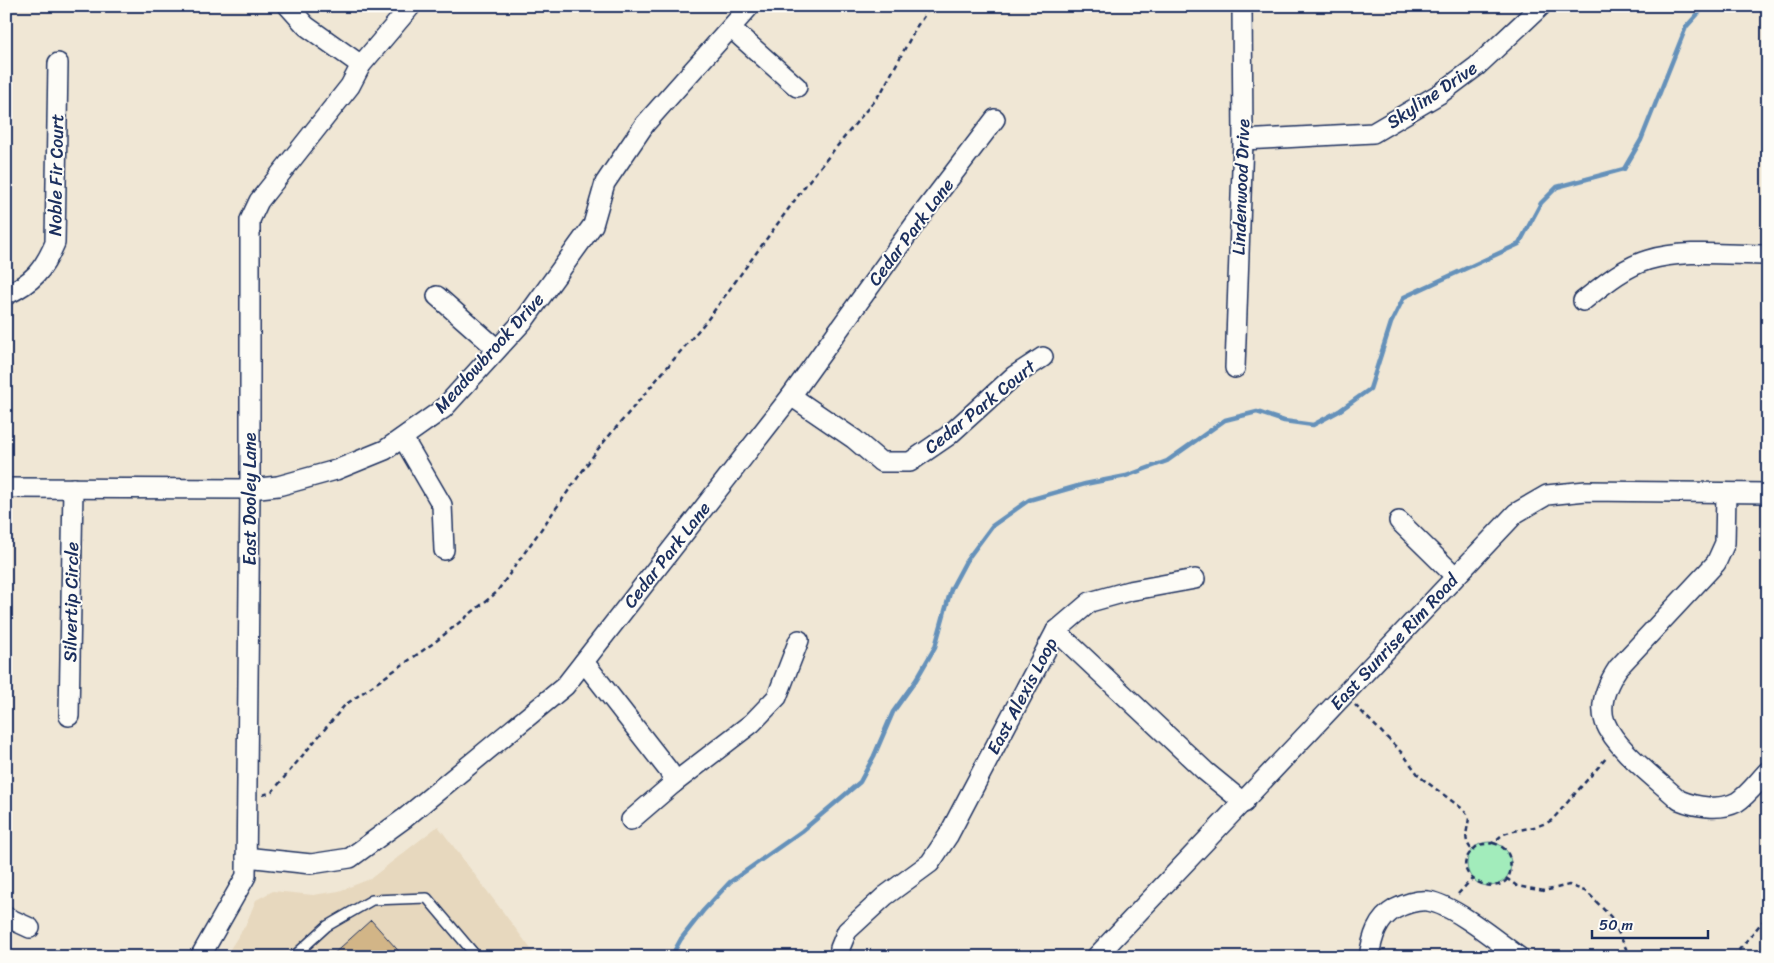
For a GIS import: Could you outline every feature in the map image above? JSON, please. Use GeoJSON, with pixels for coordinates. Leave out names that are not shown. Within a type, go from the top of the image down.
{"type":"FeatureCollection","features":[{"type":"Feature","properties":{"kind":"street"},"geometry":{"type":"LineString","coordinates":[[288,6],[306,26],[361,66]]}},
{"type":"Feature","properties":{"kind":"street","name":"East Dooley Lane"},"geometry":{"type":"LineString","coordinates":[[200,957],[246,876],[250,489],[250,220],[259,201],[350,86],[361,66],[411,6]]}},
{"type":"Feature","properties":{"kind":"street","name":"Meadowbrook Drive"},"geometry":{"type":"LineString","coordinates":[[6,488],[250,489],[278,486],[336,470],[385,450],[443,409],[525,319],[593,225],[605,183],[645,124],[732,29],[750,6]]}},
{"type":"Feature","properties":{"kind":"street","name":"Lindenwood Drive"},"geometry":{"type":"LineString","coordinates":[[1235,368],[1243,140],[1242,6]]}},
{"type":"Feature","properties":{"kind":"street","name":"Skyline Drive"},"geometry":{"type":"LineString","coordinates":[[1243,140],[1373,133],[1441,93],[1477,66],[1541,6]]}},
{"type":"Feature","properties":{"kind":"street"},"geometry":{"type":"LineString","coordinates":[[732,29],[797,87]]}},
{"type":"Feature","properties":{"kind":"street","name":"Noble Fir Court"},"geometry":{"type":"LineString","coordinates":[[6,296],[26,286],[45,267],[55,243],[58,63]]}},
{"type":"Feature","properties":{"kind":"street","name":"Cedar Park Lane"},"geometry":{"type":"LineString","coordinates":[[246,858],[311,864],[350,858],[405,818],[565,686],[791,396],[920,217],[995,119]]}},
{"type":"Feature","properties":{"kind":"street"},"geometry":{"type":"LineString","coordinates":[[1583,301],[1622,273],[1647,260],[1672,255],[1768,255]]}},
{"type":"Feature","properties":{"kind":"street"},"geometry":{"type":"LineString","coordinates":[[437,296],[497,349]]}},
{"type":"Feature","properties":{"kind":"street","name":"Cedar Park Court"},"geometry":{"type":"LineString","coordinates":[[791,396],[882,462],[910,462],[948,436],[1014,376],[1043,357]]}},
{"type":"Feature","properties":{"kind":"street"},"geometry":{"type":"LineString","coordinates":[[402,438],[442,505],[444,550]]}},
{"type":"Feature","properties":{"kind":"street","name":"Silvertip Circle"},"geometry":{"type":"LineString","coordinates":[[68,716],[73,488]]}},
{"type":"Feature","properties":{"kind":"street","name":"East Sunrise Rim Road"},"geometry":{"type":"LineString","coordinates":[[1096,957],[1244,803],[1516,513],[1547,495],[1586,491],[1768,493]]}},
{"type":"Feature","properties":{"kind":"street"},"geometry":{"type":"LineString","coordinates":[[1726,493],[1725,543],[1716,563],[1618,668],[1608,683],[1603,702],[1605,721],[1618,744],[1679,800],[1691,805],[1709,808],[1737,802],[1768,770]]}},
{"type":"Feature","properties":{"kind":"street"},"geometry":{"type":"LineString","coordinates":[[1399,521],[1455,576]]}},
{"type":"Feature","properties":{"kind":"street"},"geometry":{"type":"LineString","coordinates":[[1056,632],[1090,602],[1129,591],[1195,579]]}},
{"type":"Feature","properties":{"kind":"street","name":"East Alexis Loop"},"geometry":{"type":"LineString","coordinates":[[840,957],[840,948],[847,931],[884,896],[930,863],[948,836],[1056,632],[1205,771],[1244,803]]}},
{"type":"Feature","properties":{"kind":"street"},"geometry":{"type":"LineString","coordinates":[[631,820],[674,783],[752,723],[777,697],[799,640]]}},
{"type":"Feature","properties":{"kind":"street"},"geometry":{"type":"LineString","coordinates":[[584,662],[669,771],[674,783]]}},
{"type":"Feature","properties":{"kind":"street"},"geometry":{"type":"LineString","coordinates":[[1369,957],[1372,936],[1387,914],[1406,903],[1428,901],[1449,908],[1519,957]]}},
{"type":"Feature","properties":{"kind":"street"},"geometry":{"type":"LineString","coordinates":[[6,917],[30,928]]}},
{"type":"Feature","properties":{"kind":"lane"},"geometry":{"type":"LineString","coordinates":[[293,957],[327,926],[372,900],[427,898],[477,957]]}},
{"type":"Feature","properties":{"kind":"path"},"geometry":{"type":"LineString","coordinates":[[247,799],[272,792],[345,705],[435,642],[496,593],[598,450],[708,319],[808,182],[882,91],[917,26],[932,6]]}},
{"type":"Feature","properties":{"kind":"path"},"geometry":{"type":"LineString","coordinates":[[1345,694],[1402,754],[1420,777],[1464,810],[1469,817],[1466,844],[1472,850]]}},
{"type":"Feature","properties":{"kind":"path"},"geometry":{"type":"LineString","coordinates":[[1493,843],[1504,834],[1537,827],[1552,820],[1618,744]]}},
{"type":"Feature","properties":{"kind":"path"},"geometry":{"type":"LineString","coordinates":[[1484,843],[1493,843],[1505,849],[1509,855],[1510,870],[1506,878],[1495,886],[1488,887],[1472,879],[1467,870],[1467,863],[1472,850],[1484,843]]}},
{"type":"Feature","properties":{"kind":"path"},"geometry":{"type":"LineString","coordinates":[[1506,878],[1516,886],[1544,891],[1569,885],[1587,892],[1611,918],[1630,957]]}},
{"type":"Feature","properties":{"kind":"path"},"geometry":{"type":"LineString","coordinates":[[1449,908],[1458,894],[1472,879]]}},
{"type":"Feature","properties":{"kind":"path"},"geometry":{"type":"LineString","coordinates":[[1733,957],[1768,915]]}},
{"type":"Feature","properties":{"kind":"shaded area"},"geometry":{"type":"Polygon","coordinates":[[[438,826],[537,957],[225,957],[246,924],[256,900],[273,891],[313,895],[339,891],[370,879],[438,826]]]}},
{"type":"Feature","properties":{"kind":"green space"},"geometry":{"type":"Polygon","coordinates":[[[1485,842],[1493,842],[1505,848],[1511,864],[1505,880],[1493,886],[1485,886],[1473,880],[1467,868],[1467,860],[1473,848],[1485,842]]]}},
{"type":"Feature","properties":{"kind":"building"},"geometry":{"type":"Polygon","coordinates":[[[371,920],[404,957],[330,957],[371,920]]]}},
{"type":"Feature","properties":{"kind":"waterway"},"geometry":{"type":"LineString","coordinates":[[671,957],[681,939],[703,911],[730,882],[802,831],[860,782],[874,756],[893,712],[916,680],[935,647],[951,589],[966,561],[992,526],[1029,500],[1085,484],[1126,476],[1167,461],[1225,420],[1257,412],[1284,421],[1313,425],[1339,411],[1370,389],[1391,323],[1404,297],[1519,244],[1541,203],[1557,187],[1624,169],[1641,140],[1686,27],[1705,6]]}}]}
